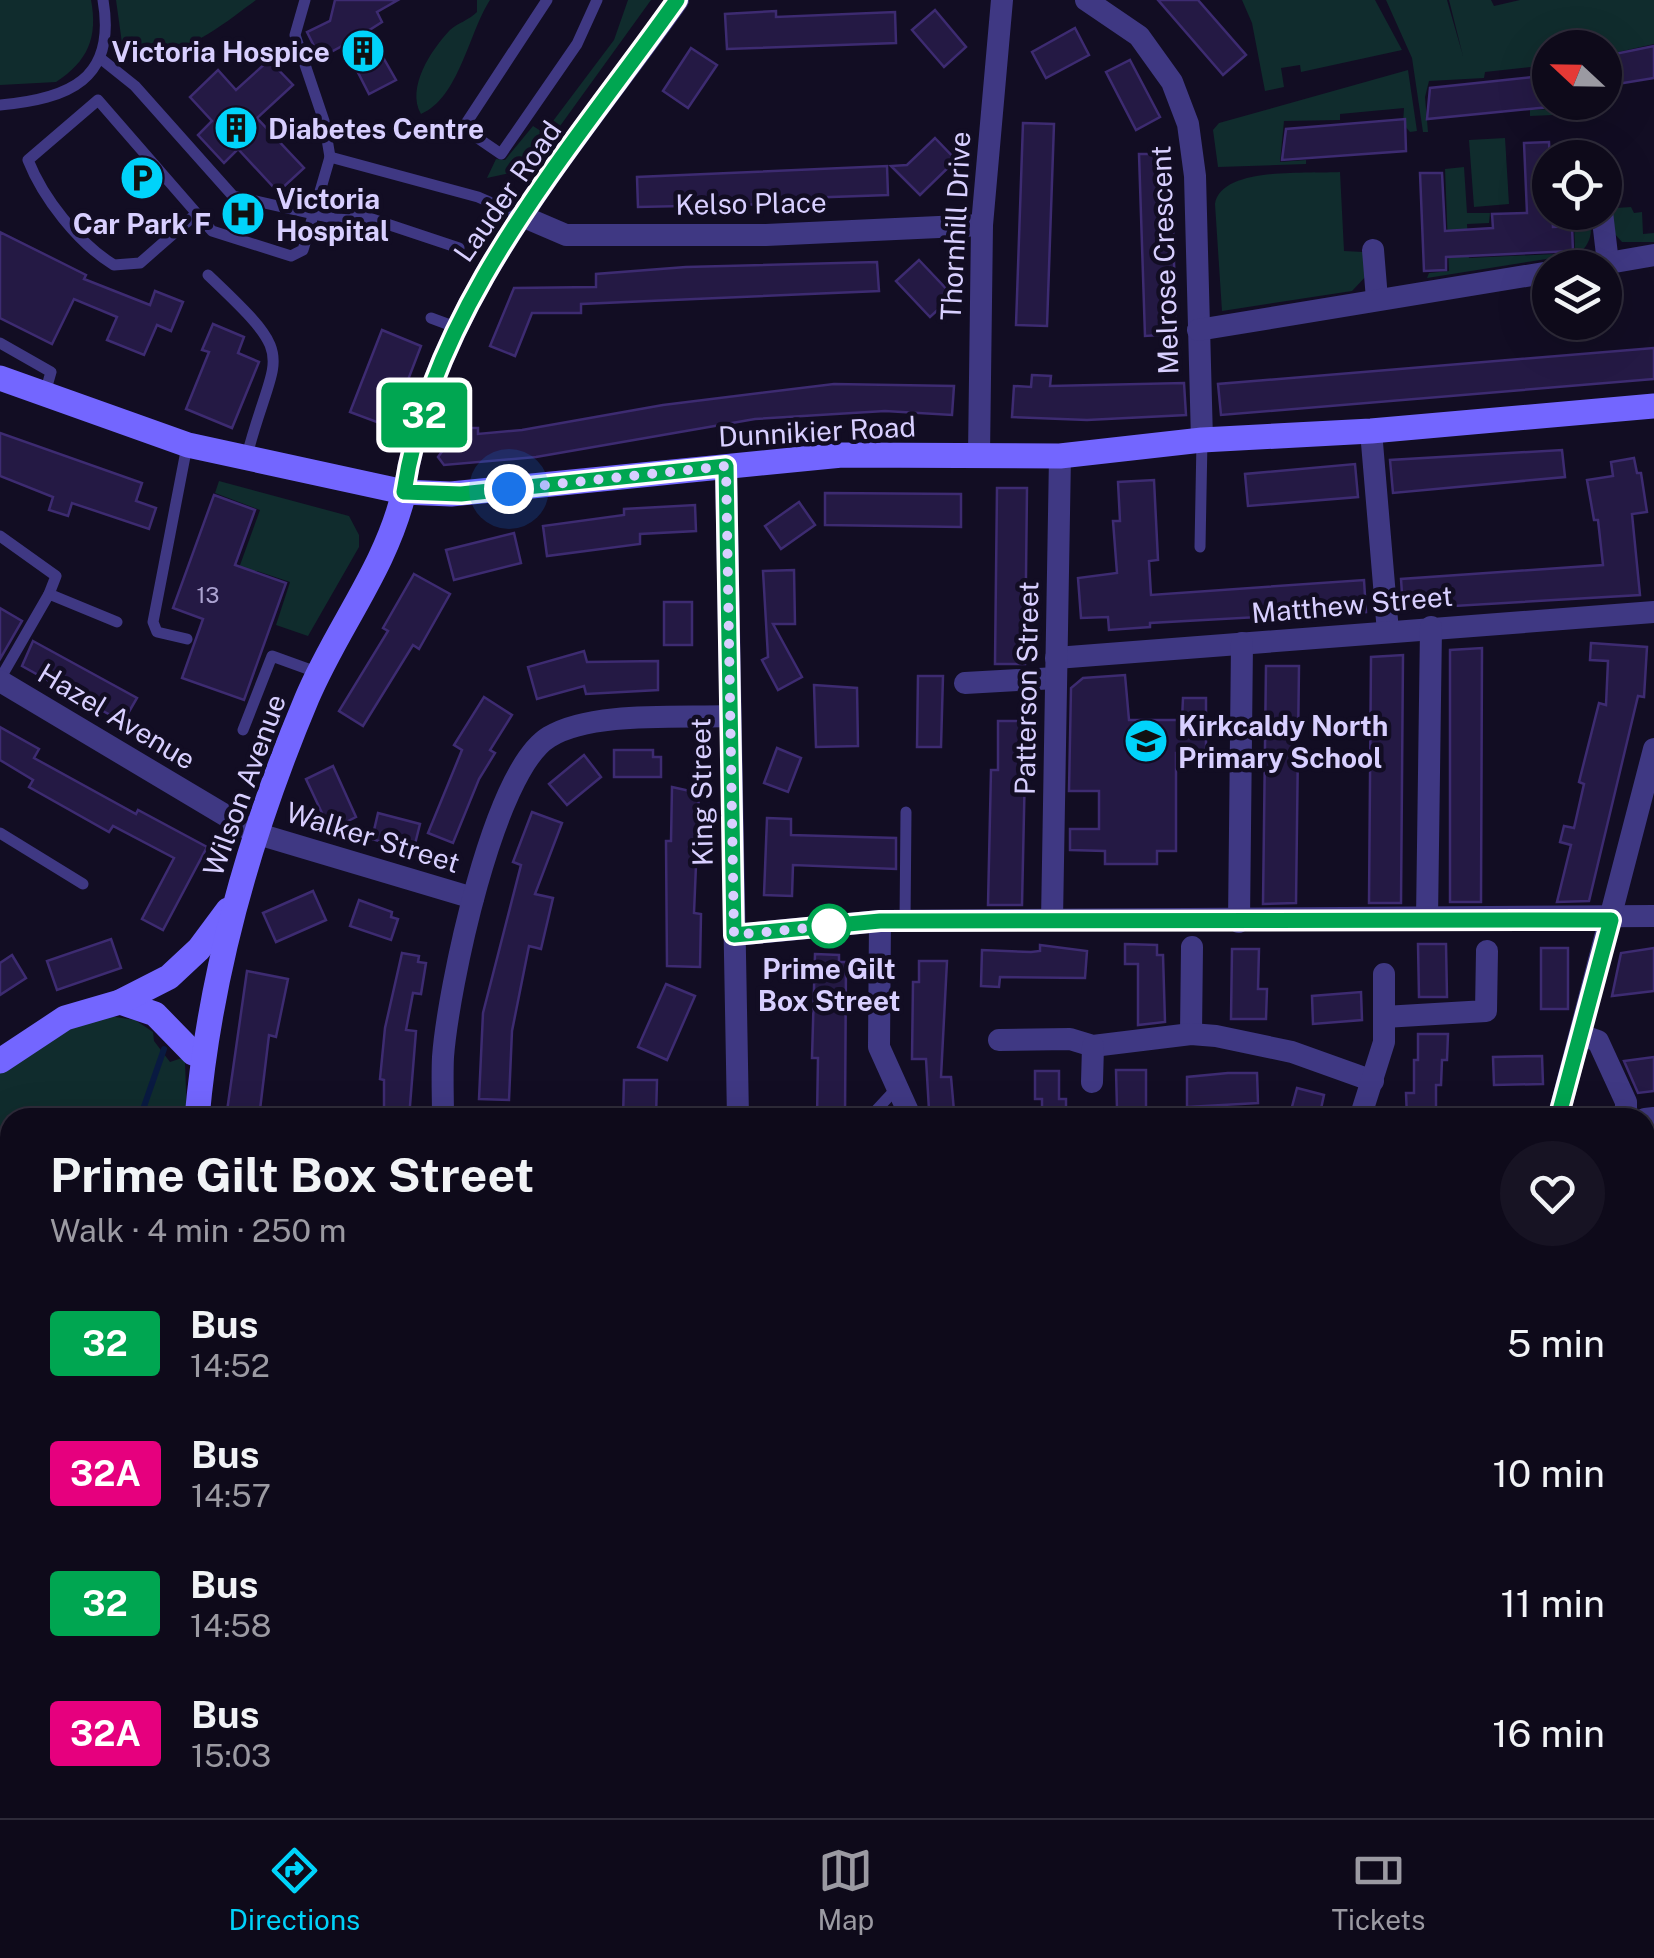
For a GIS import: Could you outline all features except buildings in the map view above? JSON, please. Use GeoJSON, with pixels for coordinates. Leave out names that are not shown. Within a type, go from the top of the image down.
{"type":"FeatureCollection","features":[{"type":"Feature","properties":{"kind":"street","name":"Lauder Road"},"geometry":{"type":"LineString","coordinates":[[404,492],[410,449],[481,279],[678,0]]}},
{"type":"Feature","properties":{"kind":"street","name":"Thornhill Drive"},"geometry":{"type":"LineString","coordinates":[[979,454],[982,225],[1002,0]]}},
{"type":"Feature","properties":{"kind":"street","name":"Melrose Crescent"},"geometry":{"type":"LineString","coordinates":[[1086,0],[1139,36],[1172,82],[1188,124],[1195,176],[1202,440]]}},
{"type":"Feature","properties":{"kind":"street","name":"Kelso Place"},"geometry":{"type":"LineString","coordinates":[[524,217],[566,235],[766,235],[982,225]]}},
{"type":"Feature","properties":{"kind":"street"},"geometry":{"type":"LineString","coordinates":[[1373,250],[1377,299]]}},
{"type":"Feature","properties":{"kind":"street"},"geometry":{"type":"LineString","coordinates":[[1622,261],[1654,255]]}},
{"type":"Feature","properties":{"kind":"street"},"geometry":{"type":"LineString","coordinates":[[1198,330],[1532,275]]}},
{"type":"Feature","properties":{"kind":"street","name":"Dunnikier Road"},"geometry":{"type":"LineString","coordinates":[[0,378],[45,398],[188,446],[404,492],[461,494],[842,454],[1060,456],[1202,440],[1371,432],[1654,406]]}},
{"type":"Feature","properties":{"kind":"street"},"geometry":{"type":"LineString","coordinates":[[1371,432],[1388,632]]}},
{"type":"Feature","properties":{"kind":"street","name":"Patterson Street"},"geometry":{"type":"LineString","coordinates":[[1052,920],[1060,456]]}},
{"type":"Feature","properties":{"kind":"street","name":"King Street"},"geometry":{"type":"LineString","coordinates":[[726,466],[738,1108]]}},
{"type":"Feature","properties":{"kind":"street","name":"Wilson Avenue"},"geometry":{"type":"LineString","coordinates":[[199,1108],[203,1056],[234,902],[255,833],[319,673],[385,553],[404,492]]}},
{"type":"Feature","properties":{"kind":"street","name":"Matthew Street"},"geometry":{"type":"LineString","coordinates":[[966,683],[1242,643],[1654,612]]}},
{"type":"Feature","properties":{"kind":"street"},"geometry":{"type":"LineString","coordinates":[[1427,919],[1431,628]]}},
{"type":"Feature","properties":{"kind":"street"},"geometry":{"type":"LineString","coordinates":[[1240,922],[1242,643]]}},
{"type":"Feature","properties":{"kind":"street","name":"Hazel Avenue"},"geometry":{"type":"LineString","coordinates":[[0,680],[255,833]]}},
{"type":"Feature","properties":{"kind":"street"},"geometry":{"type":"LineString","coordinates":[[444,1108],[443,1055],[473,898],[506,798],[530,753],[546,738],[588,724],[729,716]]}},
{"type":"Feature","properties":{"kind":"street"},"geometry":{"type":"LineString","coordinates":[[1561,1108],[1654,749]]}},
{"type":"Feature","properties":{"kind":"street","name":"Walker Street"},"geometry":{"type":"LineString","coordinates":[[255,833],[473,898]]}},
{"type":"Feature","properties":{"kind":"street"},"geometry":{"type":"LineString","coordinates":[[0,1061],[65,1018],[120,1002],[169,977],[199,949],[234,902]]}},
{"type":"Feature","properties":{"kind":"street"},"geometry":{"type":"LineString","coordinates":[[734,935],[880,921],[1611,920],[1654,916]]}},
{"type":"Feature","properties":{"kind":"street"},"geometry":{"type":"LineString","coordinates":[[880,921],[879,1047],[905,1108]]}},
{"type":"Feature","properties":{"kind":"street"},"geometry":{"type":"LineString","coordinates":[[1191,1034],[1192,947]]}},
{"type":"Feature","properties":{"kind":"street"},"geometry":{"type":"LineString","coordinates":[[1384,1016],[1486,1011],[1487,951]]}},
{"type":"Feature","properties":{"kind":"street"},"geometry":{"type":"LineString","coordinates":[[1364,1108],[1384,1042],[1384,974]]}},
{"type":"Feature","properties":{"kind":"street"},"geometry":{"type":"LineString","coordinates":[[120,1002],[155,1014],[193,1053],[203,1056]]}},
{"type":"Feature","properties":{"kind":"street"},"geometry":{"type":"LineString","coordinates":[[998,1040],[1070,1039],[1093,1046],[1191,1034],[1257,1043],[1373,1081]]}},
{"type":"Feature","properties":{"kind":"street"},"geometry":{"type":"LineString","coordinates":[[1581,1035],[1598,1040],[1626,1108]]}},
{"type":"Feature","properties":{"kind":"street"},"geometry":{"type":"LineString","coordinates":[[1092,1082],[1093,1046]]}},
{"type":"Feature","properties":{"kind":"lane"},"geometry":{"type":"LineString","coordinates":[[0,105],[57,98],[78,86],[100,58],[106,38],[103,0]]}},
{"type":"Feature","properties":{"kind":"lane"},"geometry":{"type":"LineString","coordinates":[[196,214],[140,263],[114,265],[87,243],[38,186],[28,160],[98,100],[212,231],[292,256],[303,250],[330,157],[295,35],[305,0]]}},
{"type":"Feature","properties":{"kind":"lane"},"geometry":{"type":"LineString","coordinates":[[547,0],[463,128],[500,154],[577,44],[595,13],[597,0]]}},
{"type":"Feature","properties":{"kind":"lane"},"geometry":{"type":"LineString","coordinates":[[100,58],[110,62],[135,86],[233,196],[346,221],[357,214],[459,248]]}},
{"type":"Feature","properties":{"kind":"lane"},"geometry":{"type":"LineString","coordinates":[[330,157],[478,197],[524,217]]}},
{"type":"Feature","properties":{"kind":"lane"},"geometry":{"type":"LineString","coordinates":[[208,275],[268,334],[275,354],[274,378],[246,459]]}},
{"type":"Feature","properties":{"kind":"lane"},"geometry":{"type":"LineString","coordinates":[[430,318],[458,328]]}},
{"type":"Feature","properties":{"kind":"lane"},"geometry":{"type":"LineString","coordinates":[[0,344],[51,372],[45,398]]}},
{"type":"Feature","properties":{"kind":"lane"},"geometry":{"type":"LineString","coordinates":[[1200,547],[1202,440]]}},
{"type":"Feature","properties":{"kind":"lane"},"geometry":{"type":"LineString","coordinates":[[188,446],[153,622],[157,632],[188,639]]}},
{"type":"Feature","properties":{"kind":"lane"},"geometry":{"type":"LineString","coordinates":[[0,536],[56,576],[0,680]]}},
{"type":"Feature","properties":{"kind":"lane"},"geometry":{"type":"LineString","coordinates":[[49,594],[116,622]]}},
{"type":"Feature","properties":{"kind":"lane"},"geometry":{"type":"LineString","coordinates":[[243,730],[272,656],[319,673]]}},
{"type":"Feature","properties":{"kind":"lane"},"geometry":{"type":"LineString","coordinates":[[905,922],[906,812]]}},
{"type":"Feature","properties":{"kind":"lane"},"geometry":{"type":"LineString","coordinates":[[0,833],[82,884]]}},
{"type":"Feature","properties":{"kind":"lane"},"geometry":{"type":"LineString","coordinates":[[878,1108],[895,1090]]}},
{"type":"Feature","properties":{"kind":"green space"},"geometry":{"type":"Polygon","coordinates":[[[0,0],[91,0],[93,25],[83,57],[56,82],[0,85],[0,0]]]}},
{"type":"Feature","properties":{"kind":"green space"},"geometry":{"type":"Polygon","coordinates":[[[116,0],[256,0],[192,43],[156,54],[138,52],[122,43],[116,0]]]}},
{"type":"Feature","properties":{"kind":"green space"},"geometry":{"type":"Polygon","coordinates":[[[477,0],[490,0],[454,79],[434,106],[421,114],[417,93],[423,70],[450,30],[477,12],[477,0]]]}},
{"type":"Feature","properties":{"kind":"green space"},"geometry":{"type":"Polygon","coordinates":[[[628,0],[651,0],[529,169],[487,178],[496,159],[505,160],[533,126],[544,133],[614,40],[628,0]]]}},
{"type":"Feature","properties":{"kind":"green space"},"geometry":{"type":"Polygon","coordinates":[[[1242,0],[1375,0],[1402,50],[1301,72],[1300,65],[1281,68],[1284,87],[1265,91],[1252,23],[1242,0]]]}},
{"type":"Feature","properties":{"kind":"green space"},"geometry":{"type":"Polygon","coordinates":[[[1386,0],[1447,0],[1463,56],[1449,0],[1491,0],[1494,6],[1520,0],[1654,0],[1654,44],[1622,51],[1622,30],[1532,30],[1532,67],[1485,72],[1484,78],[1429,81],[1425,97],[1428,132],[1423,132],[1412,58],[1386,0]]]}},
{"type":"Feature","properties":{"kind":"green space"},"geometry":{"type":"Polygon","coordinates":[[[1408,70],[1417,131],[1410,132],[1403,124],[1404,108],[1340,114],[1340,120],[1284,121],[1280,162],[1306,160],[1306,164],[1218,167],[1213,130],[1219,123],[1408,70]]]}},
{"type":"Feature","properties":{"kind":"green space"},"geometry":{"type":"Polygon","coordinates":[[[1505,138],[1509,204],[1474,207],[1469,140],[1505,138]]]}},
{"type":"Feature","properties":{"kind":"green space"},"geometry":{"type":"Polygon","coordinates":[[[1464,167],[1467,213],[1490,213],[1489,223],[1467,224],[1469,258],[1532,255],[1532,261],[1427,278],[1429,273],[1449,271],[1445,169],[1464,167]]]}},
{"type":"Feature","properties":{"kind":"green space"},"geometry":{"type":"Polygon","coordinates":[[[1340,172],[1344,251],[1363,252],[1368,274],[1352,291],[1222,311],[1215,204],[1221,192],[1233,183],[1268,174],[1340,172]]]}},
{"type":"Feature","properties":{"kind":"green space"},"geometry":{"type":"Polygon","coordinates":[[[1622,208],[1642,212],[1643,234],[1654,233],[1654,242],[1622,242],[1613,230],[1622,230],[1622,208]]]}},
{"type":"Feature","properties":{"kind":"green space"},"geometry":{"type":"Polygon","coordinates":[[[1574,230],[1591,230],[1586,245],[1575,250],[1574,230]]]}},
{"type":"Feature","properties":{"kind":"green space"},"geometry":{"type":"Polygon","coordinates":[[[219,481],[349,516],[359,535],[359,547],[308,636],[276,625],[290,582],[257,571],[247,596],[231,590],[260,510],[215,493],[219,481]]]}},
{"type":"Feature","properties":{"kind":"green space"},"geometry":{"type":"Polygon","coordinates":[[[109,1016],[135,1020],[153,1032],[154,1041],[170,1062],[182,1058],[185,1062],[187,1108],[0,1108],[0,1071],[58,1030],[109,1016]]]}},
{"type":"Feature","properties":{"kind":"waterway"},"geometry":{"type":"LineString","coordinates":[[143,1108],[164,1049]]}},
{"type":"Feature","properties":{"kind":"bus line","name":"32"},"geometry":{"type":"LineString","coordinates":[[677,0],[481,279],[410,449],[404,492],[461,494],[726,466],[734,935],[880,921],[1611,920],[1561,1108]]}},
{"type":"Feature","properties":{"kind":"place","name":"Victoria Hospice"},"geometry":{"type":"Point","coordinates":[363,51]}},
{"type":"Feature","properties":{"kind":"place","name":"Diabetes Centre"},"geometry":{"type":"Point","coordinates":[236,128]}},
{"type":"Feature","properties":{"kind":"place","name":"Car Park F"},"geometry":{"type":"Point","coordinates":[142,178]}},
{"type":"Feature","properties":{"kind":"place","name":"Victoria Hospital"},"geometry":{"type":"Point","coordinates":[243,214]}},
{"type":"Feature","properties":{"kind":"place","name":"Kirkcaldy North Primary School"},"geometry":{"type":"Point","coordinates":[1146,741]}},
{"type":"Feature","properties":{"kind":"place","name":"Prime Gilt Box Street"},"geometry":{"type":"Point","coordinates":[829,926]}},
{"type":"Feature","properties":{"kind":"route"},"geometry":{"type":"LineString","coordinates":[[509,489],[726,466],[734,935],[829,926]]}}]}
